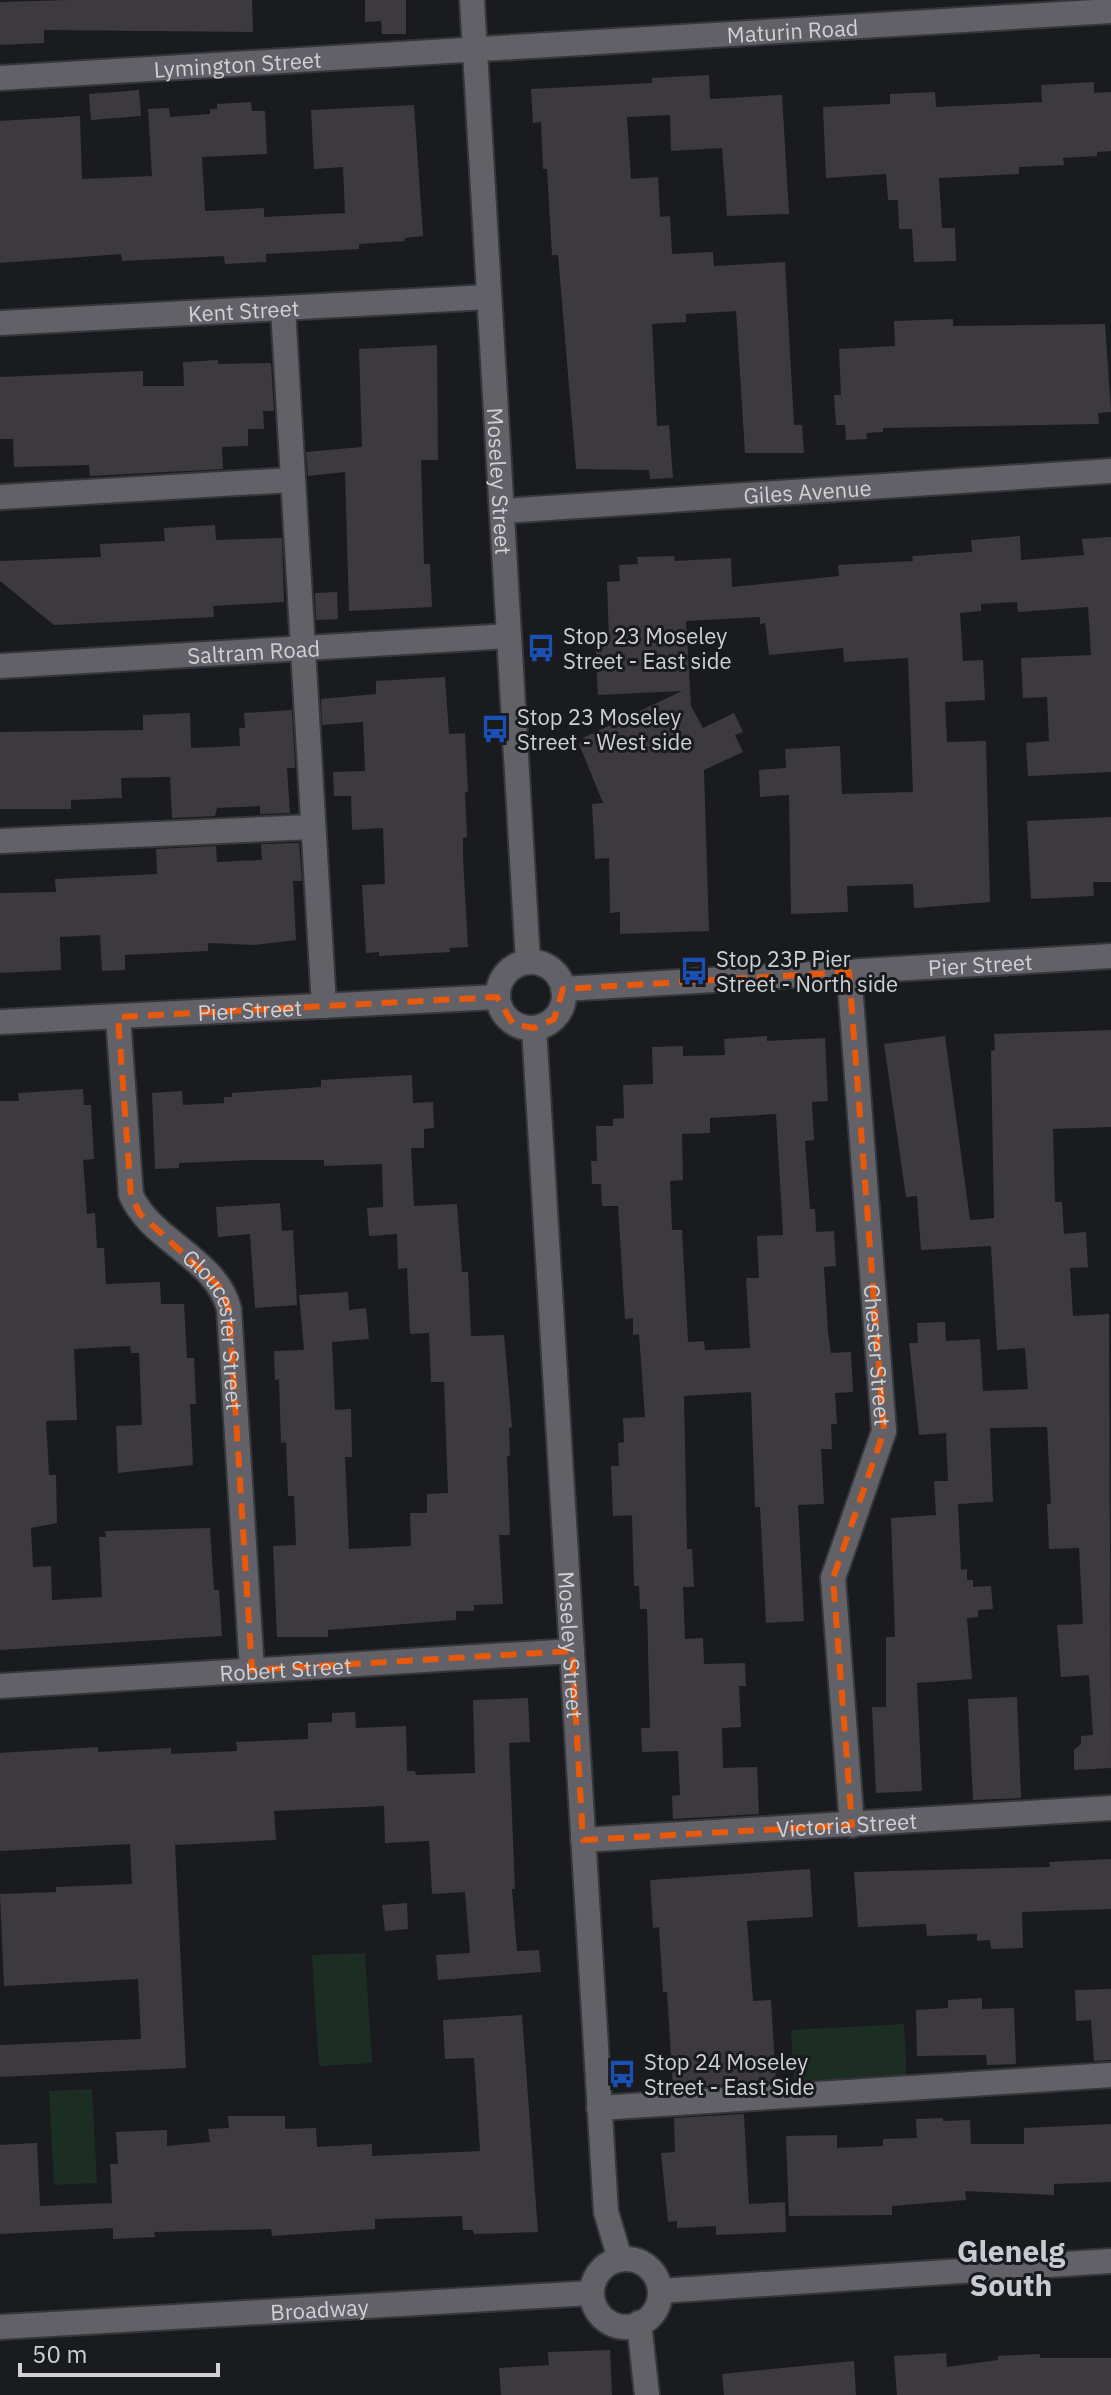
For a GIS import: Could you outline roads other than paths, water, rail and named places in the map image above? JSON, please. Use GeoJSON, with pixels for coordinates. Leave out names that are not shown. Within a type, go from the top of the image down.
{"type":"FeatureCollection","features":[{"type":"Feature","properties":{"kind":"street","name":"Moseley Street"},"geometry":{"type":"LineString","coordinates":[[472,0],[528,962]]}},
{"type":"Feature","properties":{"kind":"street","name":"Maturin Road"},"geometry":{"type":"LineString","coordinates":[[475,50],[1111,11]]}},
{"type":"Feature","properties":{"kind":"street","name":"Lymington Street"},"geometry":{"type":"LineString","coordinates":[[0,78],[475,50]]}},
{"type":"Feature","properties":{"kind":"street","name":"Kent Street"},"geometry":{"type":"LineString","coordinates":[[0,323],[489,297]]}},
{"type":"Feature","properties":{"kind":"street"},"geometry":{"type":"LineString","coordinates":[[283,308],[324,1006]]}},
{"type":"Feature","properties":{"kind":"street","name":"Giles Avenue"},"geometry":{"type":"LineString","coordinates":[[502,511],[1111,471]]}},
{"type":"Feature","properties":{"kind":"street"},"geometry":{"type":"LineString","coordinates":[[0,497],[292,480]]}},
{"type":"Feature","properties":{"kind":"street","name":"Saltram Road"},"geometry":{"type":"LineString","coordinates":[[0,666],[509,636]]}},
{"type":"Feature","properties":{"kind":"street"},"geometry":{"type":"LineString","coordinates":[[0,841],[312,827]]}},
{"type":"Feature","properties":{"kind":"street","name":"Pier Street"},"geometry":{"type":"LineString","coordinates":[[563,989],[1111,956]]}},
{"type":"Feature","properties":{"kind":"street"},"geometry":{"type":"LineString","coordinates":[[528,962],[547,966],[560,980],[563,989],[560,1010],[554,1019],[534,1028],[513,1024],[500,1008],[497,997],[503,977],[518,965],[528,962]]}},
{"type":"Feature","properties":{"kind":"street","name":"Chester Street"},"geometry":{"type":"LineString","coordinates":[[849,972],[884,1431],[833,1578],[852,1825]]}},
{"type":"Feature","properties":{"kind":"street","name":"Pier Street"},"geometry":{"type":"LineString","coordinates":[[0,1022],[497,997]]}},
{"type":"Feature","properties":{"kind":"street","name":"Gloucester Street"},"geometry":{"type":"LineString","coordinates":[[118,1017],[131,1195],[140,1214],[219,1286],[229,1309],[252,1670]]}},
{"type":"Feature","properties":{"kind":"street","name":"Moseley Street"},"geometry":{"type":"LineString","coordinates":[[534,1028],[606,2212],[620,2259]]}},
{"type":"Feature","properties":{"kind":"street","name":"Robert Street"},"geometry":{"type":"LineString","coordinates":[[0,1686],[572,1651]]}},
{"type":"Feature","properties":{"kind":"street","name":"Victoria Street"},"geometry":{"type":"LineString","coordinates":[[583,1840],[1111,1808]]}},
{"type":"Feature","properties":{"kind":"street"},"geometry":{"type":"LineString","coordinates":[[599,2108],[1111,2075]]}},
{"type":"Feature","properties":{"kind":"street"},"geometry":{"type":"LineString","coordinates":[[620,2259],[642,2263],[657,2280],[660,2291],[655,2310],[639,2323],[628,2326],[607,2321],[594,2304],[592,2293],[603,2268],[620,2259]]}},
{"type":"Feature","properties":{"kind":"street"},"geometry":{"type":"LineString","coordinates":[[660,2291],[1111,2261]]}},
{"type":"Feature","properties":{"kind":"street","name":"Broadway"},"geometry":{"type":"LineString","coordinates":[[0,2327],[592,2293]]}},
{"type":"Feature","properties":{"kind":"street"},"geometry":{"type":"LineString","coordinates":[[639,2323],[647,2395]]}},
{"type":"Feature","properties":{"kind":"place","name":"Stop 23 Moseley Street - East side"},"geometry":{"type":"Point","coordinates":[541,648]}},
{"type":"Feature","properties":{"kind":"place","name":"Stop 23 Moseley Street - West side"},"geometry":{"type":"Point","coordinates":[495,729]}},
{"type":"Feature","properties":{"kind":"place","name":"Stop 23P Pier Street - North side"},"geometry":{"type":"Point","coordinates":[694,971]}},
{"type":"Feature","properties":{"kind":"place","name":"Stop 24 Moseley Street - East Side"},"geometry":{"type":"Point","coordinates":[622,2074]}},
{"type":"Feature","properties":{"kind":"district","name":"Glenelg South"},"geometry":{"type":"Point","coordinates":[1011,2267]}}]}
